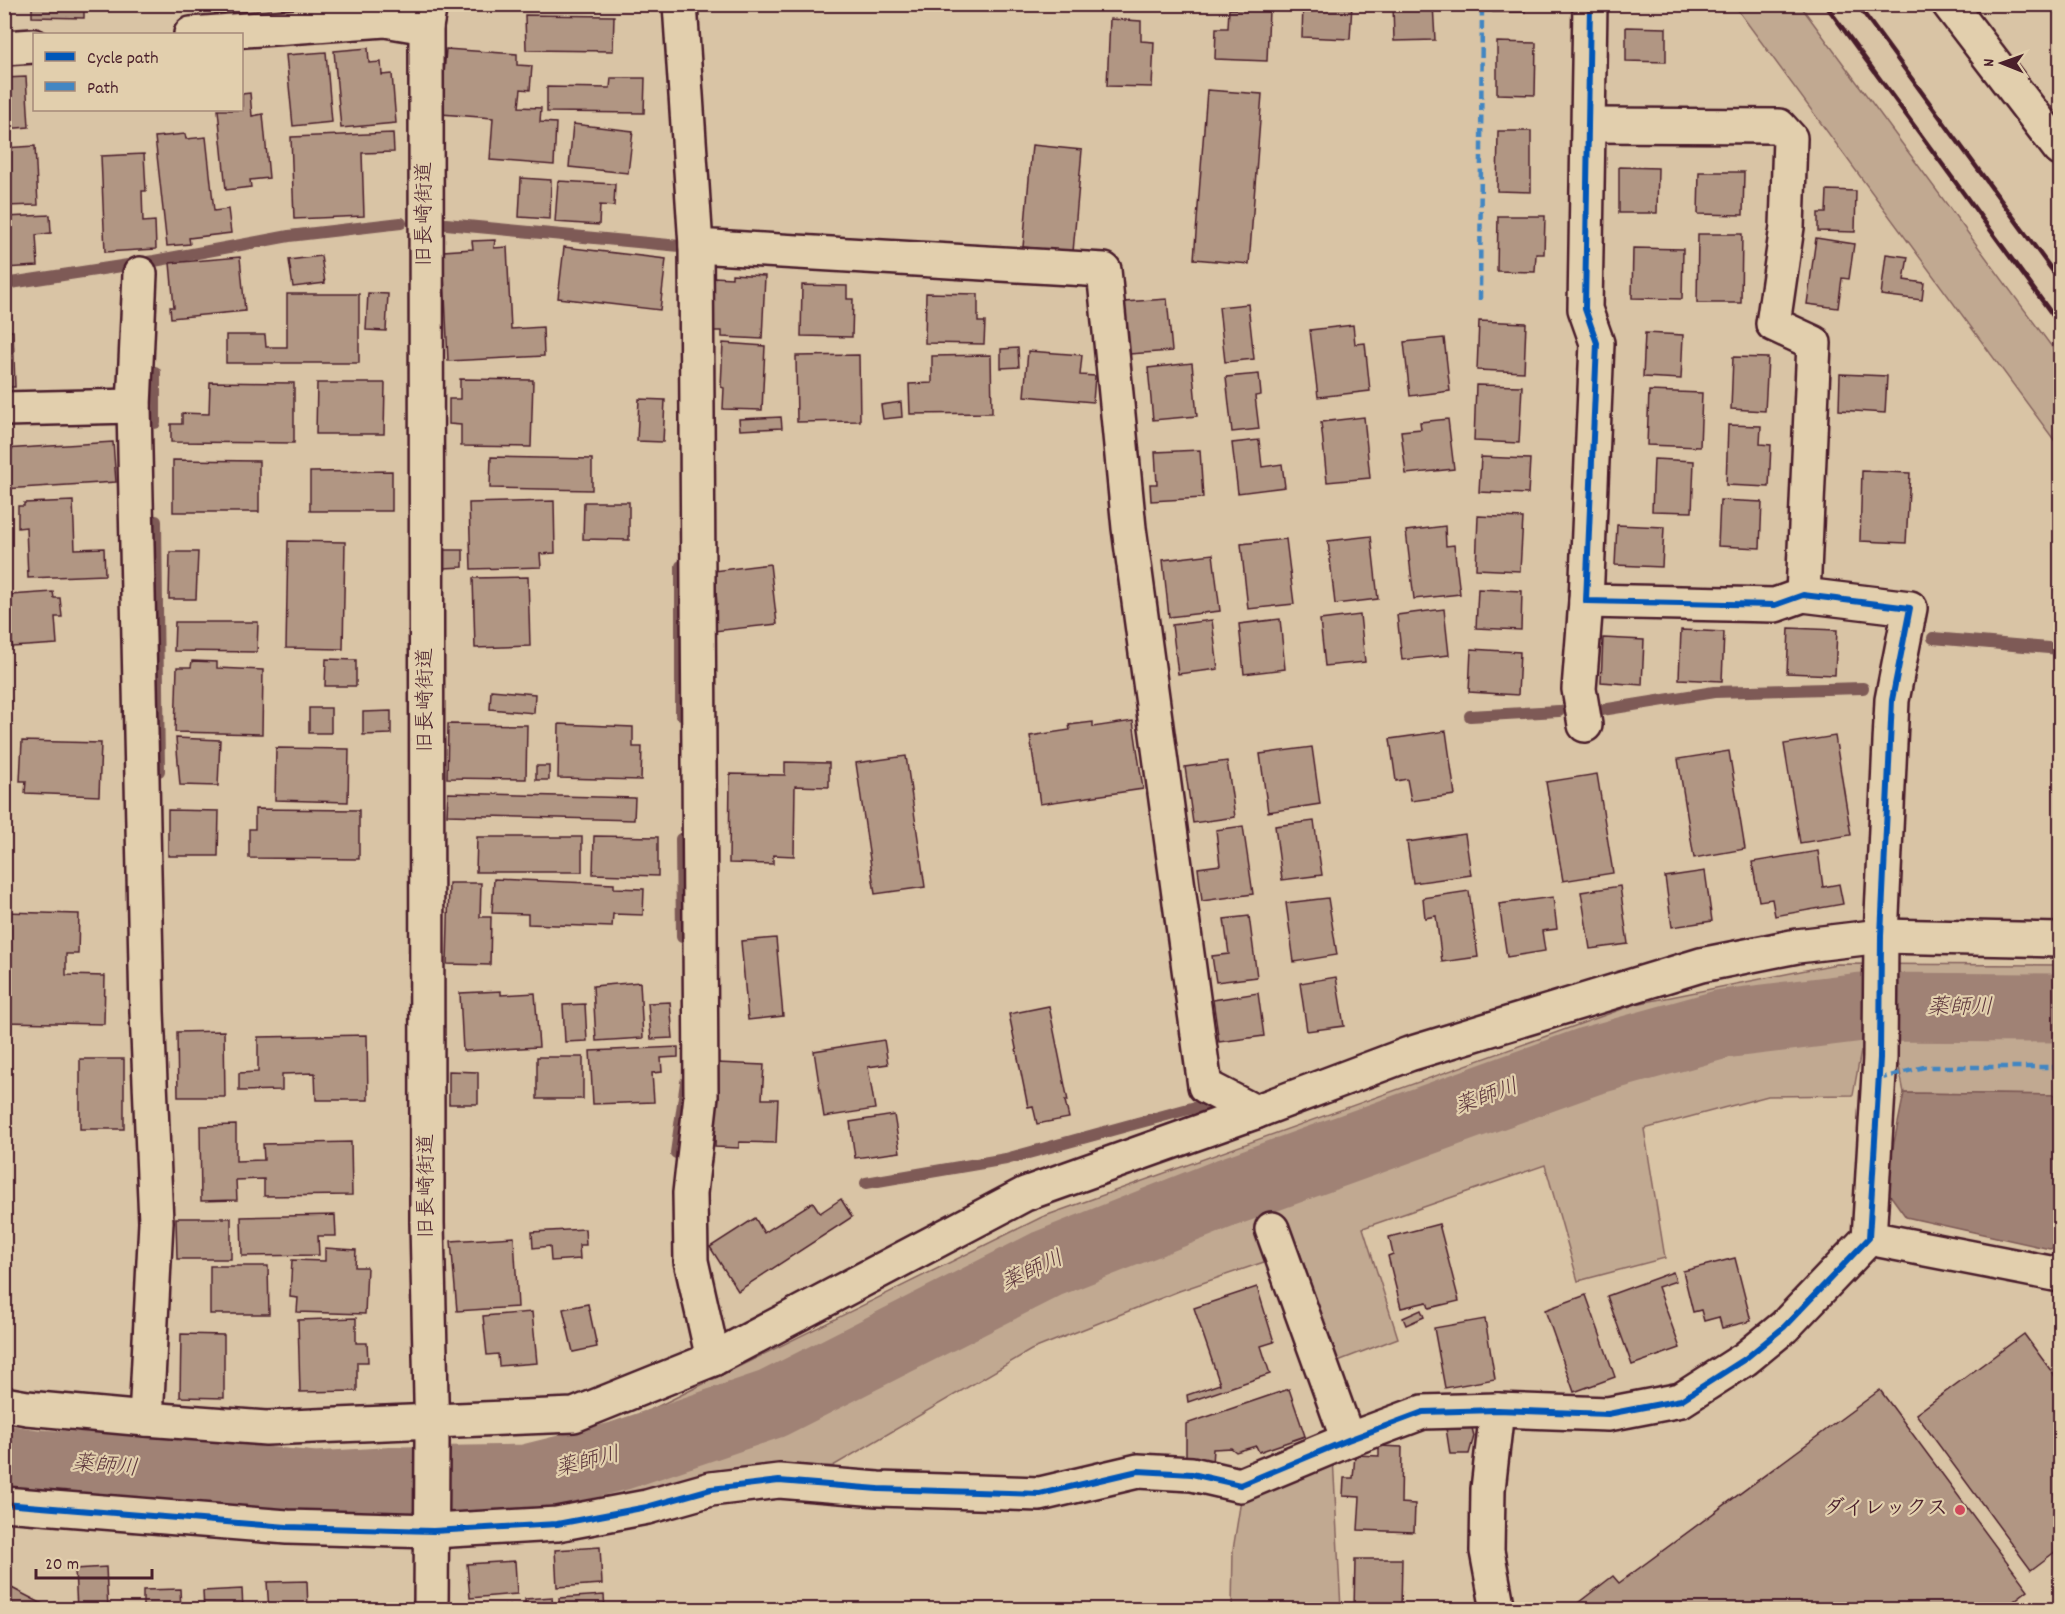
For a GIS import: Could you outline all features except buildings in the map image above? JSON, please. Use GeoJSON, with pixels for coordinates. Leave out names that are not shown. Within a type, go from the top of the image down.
{"type":"FeatureCollection","features":[{"type":"Feature","properties":{"kind":"street"},"geometry":{"type":"LineString","coordinates":[[680,4],[696,246],[701,1096],[690,1193],[691,1261],[713,1359]]}},
{"type":"Feature","properties":{"kind":"street"},"geometry":{"type":"LineString","coordinates":[[1584,725],[1579,689],[1586,601],[1597,343],[1585,309],[1590,4]]}},
{"type":"Feature","properties":{"kind":"street"},"geometry":{"type":"LineString","coordinates":[[1949,4],[2061,149]]}},
{"type":"Feature","properties":{"kind":"street","name":"旧長崎街道"},"geometry":{"type":"LineString","coordinates":[[205,33],[428,16],[427,1223],[433,1524],[431,1610]]}},
{"type":"Feature","properties":{"kind":"street"},"geometry":{"type":"LineString","coordinates":[[4,48],[33,46]]}},
{"type":"Feature","properties":{"kind":"street"},"geometry":{"type":"LineString","coordinates":[[1588,125],[1779,126],[1790,138],[1787,226],[1773,324],[1814,344],[1803,595]]}},
{"type":"Feature","properties":{"kind":"street"},"geometry":{"type":"LineString","coordinates":[[696,246],[1104,270],[1129,528],[1205,1086],[1255,1112]]}},
{"type":"Feature","properties":{"kind":"street"},"geometry":{"type":"LineString","coordinates":[[140,274],[134,406],[147,1012],[156,1222],[146,1419]]}},
{"type":"Feature","properties":{"kind":"street"},"geometry":{"type":"LineString","coordinates":[[4,409],[134,406]]}},
{"type":"Feature","properties":{"kind":"street"},"geometry":{"type":"LineString","coordinates":[[4,1504],[287,1527],[557,1524],[647,1508],[711,1489],[779,1481],[878,1489],[1040,1494],[1138,1471],[1192,1474],[1240,1485],[1423,1412],[1497,1410],[1608,1414],[1681,1400],[1745,1359],[1784,1327],[1869,1238],[1880,1058],[1881,948],[1892,700],[1910,608],[1803,595],[1775,605],[1586,601]]}},
{"type":"Feature","properties":{"kind":"street"},"geometry":{"type":"LineString","coordinates":[[4,1404],[146,1419],[266,1428],[432,1431],[574,1415],[713,1359],[1025,1194],[1409,1054],[1701,965],[1797,946],[1881,948],[2061,940]]}},
{"type":"Feature","properties":{"kind":"street"},"geometry":{"type":"LineString","coordinates":[[1272,1229],[1348,1440]]}},
{"type":"Feature","properties":{"kind":"street"},"geometry":{"type":"LineString","coordinates":[[1869,1238],[2061,1275]]}},
{"type":"Feature","properties":{"kind":"street"},"geometry":{"type":"LineString","coordinates":[[1497,1410],[1488,1489],[1486,1551],[1498,1610]]}},
{"type":"Feature","properties":{"kind":"shaded area"},"geometry":{"type":"Polygon","coordinates":[[[1734,5],[1800,5],[2060,358],[2060,448],[1734,5]]]}},
{"type":"Feature","properties":{"kind":"shaded area"},"geometry":{"type":"Polygon","coordinates":[[[1836,964],[2060,965],[2060,991],[1806,987],[1605,1031],[1046,1237],[729,1398],[618,1426],[1042,1217],[1636,1004],[1836,964]]]}},
{"type":"Feature","properties":{"kind":"shaded area"},"geometry":{"type":"Polygon","coordinates":[[[1833,1027],[2060,1031],[2060,1095],[1904,1093],[1896,1051],[1861,1051],[1853,1095],[1768,1096],[1644,1129],[1665,1258],[1578,1281],[1545,1165],[1363,1228],[1398,1338],[1338,1361],[1299,1250],[1179,1291],[1031,1350],[833,1466],[709,1471],[614,1501],[527,1509],[679,1465],[1068,1274],[1610,1076],[1833,1027]]]}},
{"type":"Feature","properties":{"kind":"shaded area"},"geometry":{"type":"Polygon","coordinates":[[[1904,1093],[2060,1095],[2060,1244],[2050,1249],[1906,1217],[1885,1188],[1904,1093]]]}},
{"type":"Feature","properties":{"kind":"shaded area"},"geometry":{"type":"Polygon","coordinates":[[[1333,1457],[1341,1609],[1232,1610],[1233,1550],[1241,1500],[1333,1457]]]}},
{"type":"Feature","properties":{"kind":"waterway"},"geometry":{"type":"LineString","coordinates":[[4,284],[154,261],[289,236],[401,223]]}},
{"type":"Feature","properties":{"kind":"waterway"},"geometry":{"type":"LineString","coordinates":[[446,224],[680,246]]}},
{"type":"Feature","properties":{"kind":"waterway"},"geometry":{"type":"LineString","coordinates":[[155,372],[155,423]]}},
{"type":"Feature","properties":{"kind":"waterway"},"geometry":{"type":"LineString","coordinates":[[156,521],[159,771]]}},
{"type":"Feature","properties":{"kind":"waterway"},"geometry":{"type":"LineString","coordinates":[[681,566],[681,714]]}},
{"type":"Feature","properties":{"kind":"waterway"},"geometry":{"type":"LineString","coordinates":[[1933,638],[2060,649]]}},
{"type":"Feature","properties":{"kind":"waterway"},"geometry":{"type":"LineString","coordinates":[[1602,710],[1714,692],[1863,688]]}},
{"type":"Feature","properties":{"kind":"waterway"},"geometry":{"type":"LineString","coordinates":[[1470,716],[1559,711]]}},
{"type":"Feature","properties":{"kind":"waterway"},"geometry":{"type":"LineString","coordinates":[[681,839],[682,937]]}},
{"type":"Feature","properties":{"kind":"waterway","name":"薬師川"},"geometry":{"type":"LineString","coordinates":[[4,1459],[36,1464],[159,1471],[316,1486],[400,1481],[526,1479],[619,1456],[772,1404],[1047,1264],[1228,1192],[1590,1061],[1723,1024],[1862,1007],[2060,1008]]}},
{"type":"Feature","properties":{"kind":"waterway"},"geometry":{"type":"LineString","coordinates":[[676,1153],[686,1082]]}},
{"type":"Feature","properties":{"kind":"waterway"},"geometry":{"type":"LineString","coordinates":[[866,1183],[1006,1159],[1203,1105]]}},
{"type":"Feature","properties":{"kind":"railway"},"geometry":{"type":"LineString","coordinates":[[1825,4],[2060,325]]}},
{"type":"Feature","properties":{"kind":"railway"},"geometry":{"type":"LineString","coordinates":[[1857,4],[2060,281]]}},
{"type":"Feature","properties":{"kind":"marked path"},"geometry":{"type":"LineString","coordinates":[[1480,300],[1482,4]]}},
{"type":"Feature","properties":{"kind":"marked path"},"geometry":{"type":"LineString","coordinates":[[1878,1079],[1924,1067],[2060,1067]]}},
{"type":"Feature","properties":{"kind":"cycle path"},"geometry":{"type":"LineString","coordinates":[[4,1504],[287,1527],[433,1531],[557,1524],[647,1507],[711,1489],[779,1481],[878,1489],[1040,1494],[1138,1471],[1192,1474],[1240,1485],[1423,1412],[1497,1410],[1608,1414],[1681,1400],[1745,1359],[1784,1327],[1869,1238],[1880,1058],[1881,936],[1892,700],[1910,608],[1803,595],[1775,605],[1586,601],[1597,343],[1585,309],[1590,4]]}},
{"type":"Feature","properties":{"kind":"place","name":"ダイレックス"},"geometry":{"type":"Point","coordinates":[1960,1510]}}]}
